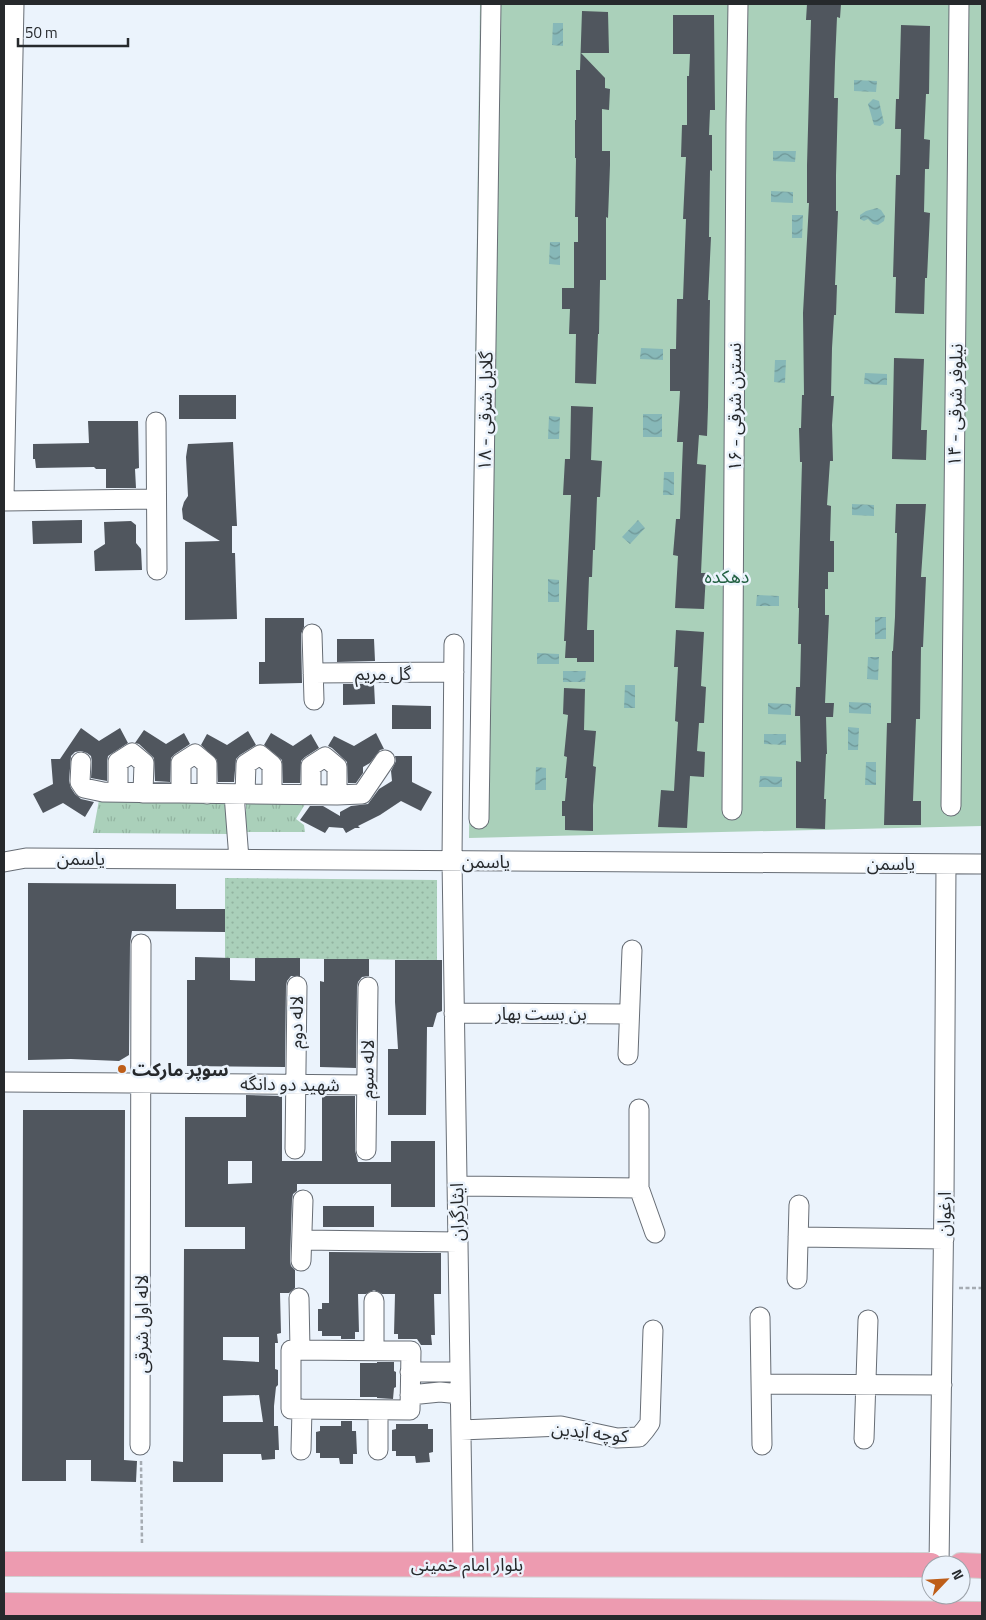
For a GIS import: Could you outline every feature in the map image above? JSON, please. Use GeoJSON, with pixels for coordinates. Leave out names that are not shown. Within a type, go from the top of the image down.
{"type":"FeatureCollection","features":[{"type":"Feature","properties":{"kind":"main road","name":"بلوار امام خمینی"},"geometry":{"type":"LineString","coordinates":[[4,1564],[921,1565]]}},
{"type":"Feature","properties":{"kind":"main road"},"geometry":{"type":"LineString","coordinates":[[4,1605],[454,1612],[982,1614]]}},
{"type":"Feature","properties":{"kind":"street"},"geometry":{"type":"LineString","coordinates":[[4,6],[8,4]]}},
{"type":"Feature","properties":{"kind":"street"},"geometry":{"type":"LineString","coordinates":[[4,497],[14,4]]}},
{"type":"Feature","properties":{"kind":"street","name":"گلایل شرقی - ۱۸"},"geometry":{"type":"LineString","coordinates":[[480,819],[491,4]]}},
{"type":"Feature","properties":{"kind":"street","name":"نسترن شرقی - ۱۶"},"geometry":{"type":"LineString","coordinates":[[732,810],[738,4]]}},
{"type":"Feature","properties":{"kind":"street","name":"نیلوفر شرقی - ۱۴"},"geometry":{"type":"LineString","coordinates":[[951,806],[959,4]]}},
{"type":"Feature","properties":{"kind":"street"},"geometry":{"type":"LineString","coordinates":[[156,422],[157,570]]}},
{"type":"Feature","properties":{"kind":"street"},"geometry":{"type":"LineString","coordinates":[[4,501],[156,499]]}},
{"type":"Feature","properties":{"kind":"street"},"geometry":{"type":"LineString","coordinates":[[312,634],[314,700]]}},
{"type":"Feature","properties":{"kind":"street","name":"ایثارگران"},"geometry":{"type":"LineString","coordinates":[[454,644],[452,860],[463,1564]]}},
{"type":"Feature","properties":{"kind":"street","name":"گل مریم"},"geometry":{"type":"LineString","coordinates":[[313,673],[454,672]]}},
{"type":"Feature","properties":{"kind":"street"},"geometry":{"type":"LineString","coordinates":[[118,792],[118,762],[132,753],[144,763],[144,793]]}},
{"type":"Feature","properties":{"kind":"street"},"geometry":{"type":"LineString","coordinates":[[181,793],[181,763],[195,754],[207,764],[207,794]]}},
{"type":"Feature","properties":{"kind":"street"},"geometry":{"type":"LineString","coordinates":[[239,859],[240,794],[246,764],[260,755],[272,765],[272,794]]}},
{"type":"Feature","properties":{"kind":"street"},"geometry":{"type":"LineString","coordinates":[[311,794],[311,766],[325,757],[337,767],[337,795]]}},
{"type":"Feature","properties":{"kind":"street"},"geometry":{"type":"LineString","coordinates":[[81,762],[80,782],[84,788],[103,792],[337,795],[362,794],[385,760]]}},
{"type":"Feature","properties":{"kind":"street","name":"یاسمن"},"geometry":{"type":"LineString","coordinates":[[4,852],[26,858]]}},
{"type":"Feature","properties":{"kind":"street","name":"یاسمن"},"geometry":{"type":"LineString","coordinates":[[4,862],[26,858],[982,864]]}},
{"type":"Feature","properties":{"kind":"street","name":"ارغوان"},"geometry":{"type":"LineString","coordinates":[[939,1555],[944,1238],[946,864]]}},
{"type":"Feature","properties":{"kind":"street","name":"لاله اول شرقی"},"geometry":{"type":"LineString","coordinates":[[140,1445],[141,944]]}},
{"type":"Feature","properties":{"kind":"street"},"geometry":{"type":"LineString","coordinates":[[628,1055],[632,950]]}},
{"type":"Feature","properties":{"kind":"street","name":"لاله دوم"},"geometry":{"type":"LineString","coordinates":[[295,1149],[297,986]]}},
{"type":"Feature","properties":{"kind":"street","name":"لاله سوم"},"geometry":{"type":"LineString","coordinates":[[366,1150],[368,987]]}},
{"type":"Feature","properties":{"kind":"street","name":"بن بست بهار"},"geometry":{"type":"LineString","coordinates":[[454,1013],[629,1014]]}},
{"type":"Feature","properties":{"kind":"street","name":"شهید دو دانگه"},"geometry":{"type":"LineString","coordinates":[[4,1082],[366,1084]]}},
{"type":"Feature","properties":{"kind":"street"},"geometry":{"type":"LineString","coordinates":[[639,1109],[639,1188],[654,1233]]}},
{"type":"Feature","properties":{"kind":"street"},"geometry":{"type":"LineString","coordinates":[[457,1186],[639,1188]]}},
{"type":"Feature","properties":{"kind":"street"},"geometry":{"type":"LineString","coordinates":[[301,1261],[304,1200]]}},
{"type":"Feature","properties":{"kind":"street"},"geometry":{"type":"LineString","coordinates":[[797,1279],[799,1206]]}},
{"type":"Feature","properties":{"kind":"street"},"geometry":{"type":"LineString","coordinates":[[798,1237],[944,1238]]}},
{"type":"Feature","properties":{"kind":"street"},"geometry":{"type":"LineString","coordinates":[[302,1240],[458,1242]]}},
{"type":"Feature","properties":{"kind":"street"},"geometry":{"type":"LineString","coordinates":[[299,1298],[300,1350]]}},
{"type":"Feature","properties":{"kind":"street"},"geometry":{"type":"LineString","coordinates":[[374,1302],[374,1351]]}},
{"type":"Feature","properties":{"kind":"street"},"geometry":{"type":"LineString","coordinates":[[760,1317],[762,1445]]}},
{"type":"Feature","properties":{"kind":"street"},"geometry":{"type":"LineString","coordinates":[[864,1439],[868,1320]]}},
{"type":"Feature","properties":{"kind":"street","name":"کوچه آیدین"},"geometry":{"type":"LineString","coordinates":[[461,1430],[561,1426],[617,1438],[639,1436],[650,1422],[653,1330]]}},
{"type":"Feature","properties":{"kind":"street"},"geometry":{"type":"LineString","coordinates":[[291,1350],[374,1351],[410,1351],[410,1410],[291,1409],[291,1350]]}},
{"type":"Feature","properties":{"kind":"street"},"geometry":{"type":"LineString","coordinates":[[410,1372],[460,1372]]}},
{"type":"Feature","properties":{"kind":"street"},"geometry":{"type":"LineString","coordinates":[[761,1384],[942,1385]]}},
{"type":"Feature","properties":{"kind":"street"},"geometry":{"type":"LineString","coordinates":[[410,1396],[440,1392],[460,1394]]}},
{"type":"Feature","properties":{"kind":"street"},"geometry":{"type":"LineString","coordinates":[[301,1450],[302,1409]]}},
{"type":"Feature","properties":{"kind":"street"},"geometry":{"type":"LineString","coordinates":[[378,1410],[378,1450]]}},
{"type":"Feature","properties":{"kind":"path"},"geometry":{"type":"LineString","coordinates":[[943,1288],[982,1288]]}},
{"type":"Feature","properties":{"kind":"path"},"geometry":{"type":"LineString","coordinates":[[140,1445],[142,1564]]}},
{"type":"Feature","properties":{"kind":"green space","name":"دهکده"},"geometry":{"type":"Polygon","coordinates":[[[480,4],[982,4],[982,826],[469,838],[480,4]]]}},
{"type":"Feature","properties":{"kind":"green space"},"geometry":{"type":"Polygon","coordinates":[[[228,798],[230,834],[93,833],[99,800],[228,798]]]}},
{"type":"Feature","properties":{"kind":"green space"},"geometry":{"type":"Polygon","coordinates":[[[246,801],[307,801],[296,819],[304,825],[305,832],[246,832],[246,801]]]}},
{"type":"Feature","properties":{"kind":"green space"},"geometry":{"type":"Polygon","coordinates":[[[225,878],[437,880],[437,960],[225,958],[225,878]]]}},
{"type":"Feature","properties":{"kind":"water"},"geometry":{"type":"Polygon","coordinates":[[[553,23],[563,23],[563,46],[552,45],[553,23]]]}},
{"type":"Feature","properties":{"kind":"water"},"geometry":{"type":"Polygon","coordinates":[[[854,80],[877,81],[876,92],[854,91],[854,80]]]}},
{"type":"Feature","properties":{"kind":"water"},"geometry":{"type":"Polygon","coordinates":[[[873,99],[879,101],[884,123],[880,126],[874,125],[868,104],[873,99]]]}},
{"type":"Feature","properties":{"kind":"water"},"geometry":{"type":"Polygon","coordinates":[[[773,151],[796,151],[795,162],[773,161],[773,151]]]}},
{"type":"Feature","properties":{"kind":"water"},"geometry":{"type":"Polygon","coordinates":[[[771,191],[793,192],[793,203],[771,202],[771,191]]]}},
{"type":"Feature","properties":{"kind":"water"},"geometry":{"type":"Polygon","coordinates":[[[877,208],[885,216],[884,221],[878,225],[873,224],[868,219],[864,221],[860,219],[860,215],[866,211],[877,208]]]}},
{"type":"Feature","properties":{"kind":"water"},"geometry":{"type":"Polygon","coordinates":[[[792,215],[803,215],[802,238],[792,238],[792,215]]]}},
{"type":"Feature","properties":{"kind":"water"},"geometry":{"type":"Polygon","coordinates":[[[550,242],[560,242],[560,265],[549,264],[550,242]]]}},
{"type":"Feature","properties":{"kind":"water"},"geometry":{"type":"Polygon","coordinates":[[[641,348],[663,349],[663,360],[640,359],[641,348]]]}},
{"type":"Feature","properties":{"kind":"water"},"geometry":{"type":"Polygon","coordinates":[[[775,360],[786,360],[785,383],[774,382],[775,360]]]}},
{"type":"Feature","properties":{"kind":"water"},"geometry":{"type":"Polygon","coordinates":[[[865,373],[887,374],[887,385],[864,384],[865,373]]]}},
{"type":"Feature","properties":{"kind":"water"},"geometry":{"type":"Polygon","coordinates":[[[643,414],[662,414],[662,437],[643,437],[643,414]]]}},
{"type":"Feature","properties":{"kind":"water"},"geometry":{"type":"Polygon","coordinates":[[[549,416],[560,417],[559,439],[548,439],[549,416]]]}},
{"type":"Feature","properties":{"kind":"water"},"geometry":{"type":"Polygon","coordinates":[[[664,472],[674,472],[674,495],[663,495],[664,472]]]}},
{"type":"Feature","properties":{"kind":"water"},"geometry":{"type":"Polygon","coordinates":[[[852,504],[874,505],[874,516],[852,515],[852,504]]]}},
{"type":"Feature","properties":{"kind":"water"},"geometry":{"type":"Polygon","coordinates":[[[638,520],[645,528],[630,544],[622,537],[638,520]]]}},
{"type":"Feature","properties":{"kind":"water"},"geometry":{"type":"Polygon","coordinates":[[[548,579],[559,580],[559,602],[548,602],[548,579]]]}},
{"type":"Feature","properties":{"kind":"water"},"geometry":{"type":"Polygon","coordinates":[[[757,595],[779,596],[779,606],[756,606],[757,595]]]}},
{"type":"Feature","properties":{"kind":"water"},"geometry":{"type":"Polygon","coordinates":[[[875,617],[886,617],[886,639],[875,639],[875,617]]]}},
{"type":"Feature","properties":{"kind":"water"},"geometry":{"type":"Polygon","coordinates":[[[537,653],[559,654],[559,664],[537,664],[537,653]]]}},
{"type":"Feature","properties":{"kind":"water"},"geometry":{"type":"Polygon","coordinates":[[[868,657],[879,657],[878,680],[867,679],[868,657]]]}},
{"type":"Feature","properties":{"kind":"water"},"geometry":{"type":"Polygon","coordinates":[[[563,671],[586,671],[585,682],[563,682],[563,671]]]}},
{"type":"Feature","properties":{"kind":"water"},"geometry":{"type":"Polygon","coordinates":[[[625,685],[635,685],[635,708],[624,708],[625,685]]]}},
{"type":"Feature","properties":{"kind":"water"},"geometry":{"type":"Polygon","coordinates":[[[849,702],[871,703],[871,714],[849,713],[849,702]]]}},
{"type":"Feature","properties":{"kind":"water"},"geometry":{"type":"Polygon","coordinates":[[[768,703],[791,704],[791,715],[768,714],[768,703]]]}},
{"type":"Feature","properties":{"kind":"water"},"geometry":{"type":"Polygon","coordinates":[[[848,727],[859,728],[858,750],[848,750],[848,727]]]}},
{"type":"Feature","properties":{"kind":"water"},"geometry":{"type":"Polygon","coordinates":[[[764,734],[786,734],[786,745],[764,744],[764,734]]]}},
{"type":"Feature","properties":{"kind":"water"},"geometry":{"type":"Polygon","coordinates":[[[866,762],[876,762],[876,785],[865,785],[866,762]]]}},
{"type":"Feature","properties":{"kind":"water"},"geometry":{"type":"Polygon","coordinates":[[[536,767],[546,768],[546,790],[535,790],[536,767]]]}},
{"type":"Feature","properties":{"kind":"water"},"geometry":{"type":"Polygon","coordinates":[[[760,776],[782,777],[782,787],[759,787],[760,776]]]}},
{"type":"Feature","properties":{"kind":"building"},"geometry":{"type":"Polygon","coordinates":[[[807,4],[841,4],[840,18],[837,17],[834,98],[838,98],[836,211],[838,211],[835,285],[837,285],[836,315],[834,315],[831,396],[834,396],[832,425],[833,461],[830,461],[827,505],[831,506],[830,541],[834,541],[834,572],[828,572],[828,589],[825,589],[825,615],[829,615],[825,703],[834,703],[833,717],[826,717],[825,829],[796,828],[796,761],[801,762],[800,716],[795,716],[796,687],[800,687],[801,644],[798,644],[802,462],[800,462],[799,428],[801,428],[802,395],[804,395],[803,313],[809,203],[807,203],[807,165],[811,20],[806,20],[807,4]]]}},
{"type":"Feature","properties":{"kind":"building"},"geometry":{"type":"Polygon","coordinates":[[[582,11],[608,12],[609,53],[581,53],[605,78],[605,88],[610,89],[609,110],[602,109],[602,151],[610,151],[610,165],[608,218],[606,217],[606,280],[600,280],[596,384],[575,383],[576,334],[569,334],[570,309],[562,309],[562,288],[574,288],[574,242],[578,242],[578,217],[575,217],[575,120],[576,70],[580,70],[582,11]]]}},
{"type":"Feature","properties":{"kind":"building"},"geometry":{"type":"Polygon","coordinates":[[[673,15],[714,15],[715,110],[710,110],[709,135],[712,135],[712,171],[710,170],[709,237],[711,237],[708,300],[710,300],[707,436],[699,435],[697,464],[706,465],[701,573],[706,573],[704,609],[675,608],[678,556],[673,555],[676,519],[680,519],[683,442],[677,442],[680,391],[670,391],[670,349],[676,349],[677,299],[683,299],[686,219],[683,219],[686,157],[681,157],[682,125],[687,125],[687,76],[689,76],[690,54],[673,54],[673,15]]]}},
{"type":"Feature","properties":{"kind":"building"},"geometry":{"type":"Polygon","coordinates":[[[901,25],[930,26],[929,94],[926,94],[924,139],[930,140],[929,169],[925,169],[924,212],[930,213],[924,314],[895,313],[896,277],[893,277],[896,175],[900,175],[901,129],[895,129],[896,99],[899,99],[901,25]]]}},
{"type":"Feature","properties":{"kind":"building"},"geometry":{"type":"Polygon","coordinates":[[[894,358],[924,359],[921,430],[927,430],[926,460],[892,459],[894,358]]]}},
{"type":"Feature","properties":{"kind":"building"},"geometry":{"type":"Polygon","coordinates":[[[179,395],[236,395],[236,419],[179,419],[179,395]]]}},
{"type":"Feature","properties":{"kind":"building"},"geometry":{"type":"Polygon","coordinates":[[[571,406],[593,407],[591,460],[602,461],[600,497],[597,497],[592,577],[589,577],[587,630],[594,630],[594,662],[577,662],[577,658],[565,658],[566,641],[564,641],[571,495],[563,495],[565,459],[570,459],[571,406]]]}},
{"type":"Feature","properties":{"kind":"building"},"geometry":{"type":"Polygon","coordinates":[[[88,421],[138,421],[139,468],[135,469],[136,488],[106,488],[106,469],[96,469],[94,467],[36,468],[35,459],[33,459],[33,444],[89,443],[88,421]]]}},
{"type":"Feature","properties":{"kind":"building"},"geometry":{"type":"Polygon","coordinates":[[[233,442],[237,526],[232,526],[232,553],[235,553],[237,619],[185,620],[185,542],[220,541],[183,519],[182,509],[188,496],[186,457],[188,444],[233,442]]]}},
{"type":"Feature","properties":{"kind":"building"},"geometry":{"type":"Polygon","coordinates":[[[896,504],[926,504],[921,577],[926,577],[923,647],[921,647],[920,719],[916,719],[913,801],[921,801],[921,825],[884,825],[887,723],[891,723],[892,651],[895,617],[896,504]]]}},
{"type":"Feature","properties":{"kind":"building"},"geometry":{"type":"Polygon","coordinates":[[[82,520],[82,543],[33,544],[32,521],[82,520]]]}},
{"type":"Feature","properties":{"kind":"building"},"geometry":{"type":"Polygon","coordinates":[[[131,521],[136,525],[136,543],[141,549],[142,570],[95,571],[94,551],[105,544],[104,522],[131,521]]]}},
{"type":"Feature","properties":{"kind":"building"},"geometry":{"type":"Polygon","coordinates":[[[265,618],[304,618],[304,627],[301,634],[302,683],[259,684],[259,662],[265,662],[265,618]]]}},
{"type":"Feature","properties":{"kind":"building"},"geometry":{"type":"Polygon","coordinates":[[[676,630],[704,632],[701,686],[706,687],[704,723],[699,723],[697,751],[705,752],[704,777],[690,776],[687,828],[658,827],[661,790],[674,791],[678,722],[675,721],[678,667],[674,667],[676,630]]]}},
{"type":"Feature","properties":{"kind":"building"},"geometry":{"type":"Polygon","coordinates":[[[337,639],[374,639],[375,661],[337,662],[337,639]]]}},
{"type":"Feature","properties":{"kind":"building"},"geometry":{"type":"Polygon","coordinates":[[[343,684],[374,684],[375,704],[343,705],[343,684]]]}},
{"type":"Feature","properties":{"kind":"building"},"geometry":{"type":"Polygon","coordinates":[[[564,688],[585,689],[584,730],[596,731],[593,766],[596,767],[593,831],[565,830],[565,816],[562,816],[562,801],[565,801],[567,778],[565,778],[567,757],[564,756],[568,715],[563,714],[564,688]]]}},
{"type":"Feature","properties":{"kind":"building"},"geometry":{"type":"Polygon","coordinates":[[[392,705],[431,706],[431,729],[392,729],[392,705]]]}},
{"type":"Feature","properties":{"kind":"building"},"geometry":{"type":"Polygon","coordinates":[[[81,728],[99,741],[120,728],[128,743],[108,756],[107,781],[91,778],[92,762],[91,756],[87,753],[75,752],[71,756],[69,781],[71,788],[81,799],[94,802],[85,817],[63,803],[43,813],[33,794],[53,784],[51,759],[60,759],[81,728]]]}},
{"type":"Feature","properties":{"kind":"building"},"geometry":{"type":"Polygon","coordinates":[[[144,730],[166,744],[184,733],[190,744],[171,758],[170,782],[155,781],[154,758],[139,744],[135,743],[144,730]]]}},
{"type":"Feature","properties":{"kind":"building"},"geometry":{"type":"Polygon","coordinates":[[[248,731],[256,745],[236,759],[234,782],[218,782],[217,760],[201,745],[207,734],[227,745],[248,731]]]}},
{"type":"Feature","properties":{"kind":"building"},"geometry":{"type":"Polygon","coordinates":[[[271,733],[293,746],[311,734],[319,748],[301,761],[300,783],[283,783],[282,760],[264,745],[271,733]]]}},
{"type":"Feature","properties":{"kind":"building"},"geometry":{"type":"Polygon","coordinates":[[[376,733],[384,749],[380,750],[370,763],[363,767],[363,773],[356,783],[348,783],[347,762],[328,746],[334,736],[354,746],[376,733]]]}},
{"type":"Feature","properties":{"kind":"building"},"geometry":{"type":"Polygon","coordinates":[[[395,756],[412,756],[412,782],[432,792],[421,811],[401,801],[380,815],[358,826],[360,828],[355,828],[346,833],[343,828],[329,827],[325,833],[300,820],[310,806],[323,806],[340,816],[340,812],[351,806],[368,804],[379,789],[392,781],[391,771],[396,761],[395,756]]]}},
{"type":"Feature","properties":{"kind":"building"},"geometry":{"type":"Polygon","coordinates":[[[28,883],[176,884],[176,909],[225,909],[225,932],[132,931],[130,944],[129,1055],[119,1061],[28,1060],[28,883]]]}},
{"type":"Feature","properties":{"kind":"building"},"geometry":{"type":"Polygon","coordinates":[[[195,957],[230,958],[230,980],[255,981],[255,958],[300,958],[300,976],[291,976],[286,986],[285,1067],[187,1066],[187,980],[195,980],[195,957]]]}},
{"type":"Feature","properties":{"kind":"building"},"geometry":{"type":"Polygon","coordinates":[[[324,959],[369,959],[369,976],[362,977],[357,987],[356,1068],[320,1067],[320,981],[324,982],[324,959]]]}},
{"type":"Feature","properties":{"kind":"building"},"geometry":{"type":"Polygon","coordinates":[[[395,960],[442,960],[442,1011],[437,1013],[433,1027],[427,1027],[426,1115],[388,1115],[388,1049],[398,1049],[395,960]]]}},
{"type":"Feature","properties":{"kind":"building"},"geometry":{"type":"Polygon","coordinates":[[[246,1095],[282,1096],[282,1161],[322,1161],[322,1096],[355,1096],[355,1150],[358,1162],[391,1162],[391,1141],[435,1141],[435,1207],[391,1207],[391,1184],[297,1184],[297,1191],[293,1194],[292,1200],[290,1261],[291,1266],[295,1270],[295,1288],[289,1293],[280,1293],[281,1333],[277,1334],[278,1343],[275,1343],[275,1369],[278,1370],[278,1385],[276,1387],[274,1406],[274,1426],[278,1426],[279,1450],[275,1450],[275,1459],[262,1460],[261,1454],[223,1454],[223,1482],[173,1482],[173,1461],[183,1462],[184,1249],[245,1249],[245,1227],[185,1227],[185,1117],[246,1117],[246,1095]],[[228,1161],[228,1184],[252,1183],[252,1161],[228,1161]],[[223,1337],[223,1360],[259,1362],[259,1337],[223,1337]],[[259,1395],[223,1396],[223,1422],[263,1422],[259,1395]]]}},
{"type":"Feature","properties":{"kind":"building"},"geometry":{"type":"Polygon","coordinates":[[[23,1110],[125,1110],[124,1460],[137,1461],[136,1482],[91,1481],[91,1460],[66,1460],[66,1481],[22,1481],[23,1110]]]}},
{"type":"Feature","properties":{"kind":"building"},"geometry":{"type":"Polygon","coordinates":[[[323,1206],[374,1206],[374,1227],[323,1227],[323,1206]]]}},
{"type":"Feature","properties":{"kind":"building"},"geometry":{"type":"Polygon","coordinates":[[[329,1252],[441,1253],[441,1294],[434,1294],[435,1335],[431,1335],[432,1345],[421,1345],[417,1339],[398,1339],[398,1334],[394,1334],[395,1294],[382,1294],[374,1290],[366,1294],[358,1294],[359,1332],[355,1332],[355,1339],[341,1339],[341,1336],[322,1336],[322,1331],[318,1331],[318,1309],[322,1309],[322,1303],[329,1303],[329,1252]]]}},
{"type":"Feature","properties":{"kind":"building"},"geometry":{"type":"Polygon","coordinates":[[[394,1362],[396,1387],[394,1388],[393,1399],[360,1397],[360,1363],[394,1362]]]}},
{"type":"Feature","properties":{"kind":"building"},"geometry":{"type":"Polygon","coordinates":[[[341,1421],[352,1421],[352,1431],[356,1431],[357,1454],[353,1454],[353,1464],[340,1464],[339,1458],[320,1458],[320,1453],[316,1453],[316,1432],[320,1431],[320,1426],[341,1426],[341,1421]]]}},
{"type":"Feature","properties":{"kind":"building"},"geometry":{"type":"Polygon","coordinates":[[[396,1424],[428,1424],[428,1429],[433,1429],[433,1452],[429,1453],[430,1462],[416,1463],[415,1456],[396,1456],[396,1451],[392,1451],[392,1430],[396,1429],[396,1424]]]}},
{"type":"Feature","properties":{"kind":"place","name":"سوپر مارکت"},"geometry":{"type":"Point","coordinates":[122,1069]}}]}
